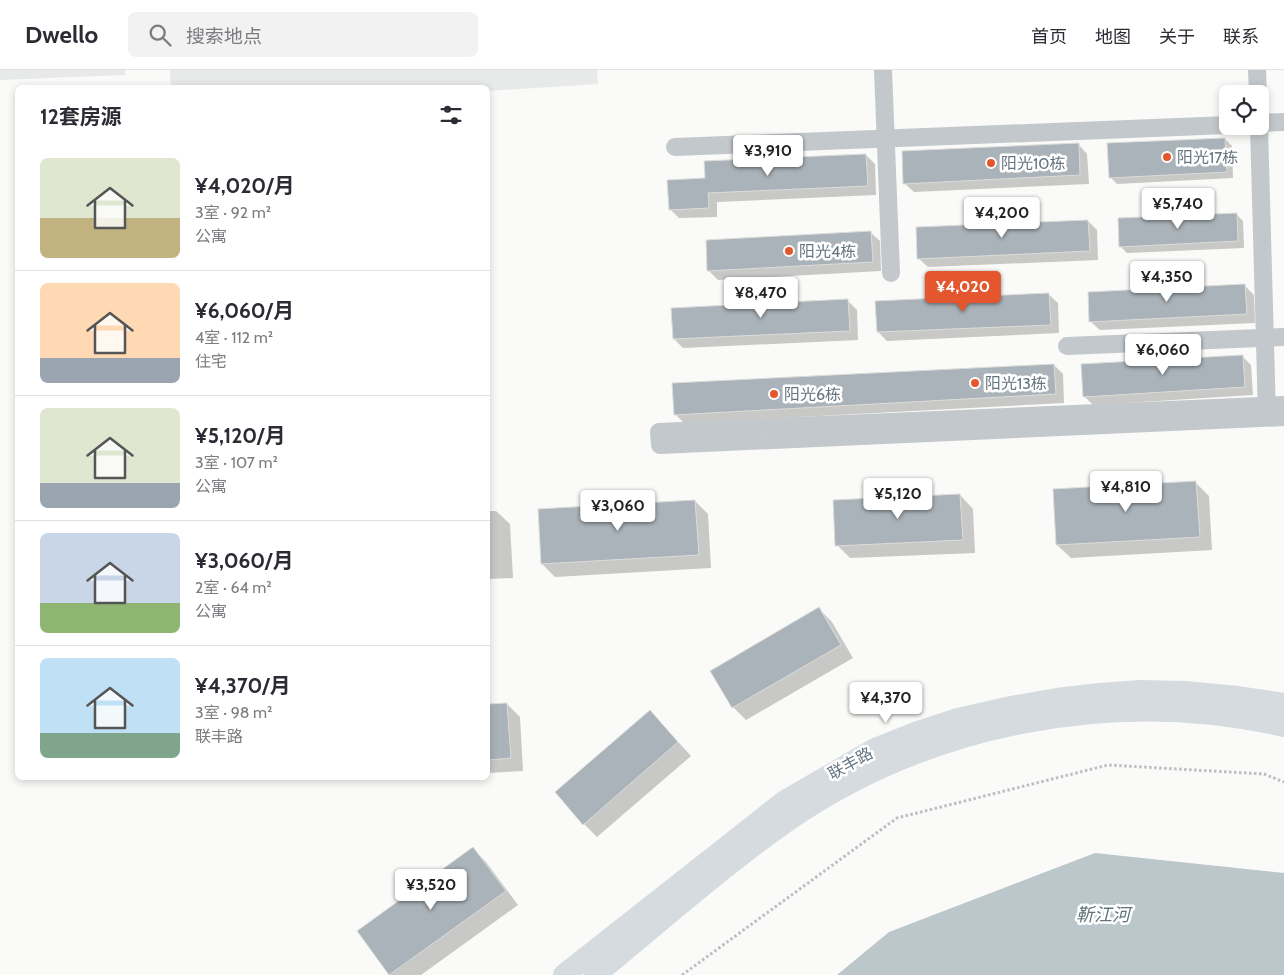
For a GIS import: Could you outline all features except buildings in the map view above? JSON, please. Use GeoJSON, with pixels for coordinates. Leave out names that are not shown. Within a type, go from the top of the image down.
{"type":"FeatureCollection","features":[{"type":"Feature","properties":{"kind":"main road","name":"联丰路"},"geometry":{"type":"LineString","coordinates":[[564,975],[785,801],[875,748],[958,719],[1011,707],[1099,694],[1141,691],[1184,692],[1284,704]]}},
{"type":"Feature","properties":{"kind":"main road","name":"联丰路"},"geometry":{"type":"LineString","coordinates":[[595,975],[716,876],[785,823],[850,784],[921,751],[1004,727],[1096,712],[1204,712],[1254,719],[1284,726]]}},
{"type":"Feature","properties":{"kind":"street"},"geometry":{"type":"LineString","coordinates":[[883,70],[891,273]]}},
{"type":"Feature","properties":{"kind":"street"},"geometry":{"type":"LineString","coordinates":[[1257,70],[1258,85]]}},
{"type":"Feature","properties":{"kind":"street"},"geometry":{"type":"LineString","coordinates":[[1269,124],[1284,122]]}},
{"type":"Feature","properties":{"kind":"street"},"geometry":{"type":"LineString","coordinates":[[675,147],[1219,125]]}},
{"type":"Feature","properties":{"kind":"street"},"geometry":{"type":"LineString","coordinates":[[1260,135],[1266,338],[1276,411]]}},
{"type":"Feature","properties":{"kind":"street"},"geometry":{"type":"LineString","coordinates":[[1067,346],[1284,337]]}},
{"type":"Feature","properties":{"kind":"street"},"geometry":{"type":"LineString","coordinates":[[1276,411],[660,445],[659,432],[1276,411]]}},
{"type":"Feature","properties":{"kind":"path"},"geometry":{"type":"LineString","coordinates":[[682,975],[897,818],[1108,765],[1264,774],[1284,782]]}},
{"type":"Feature","properties":{"kind":"shaded area"},"geometry":{"type":"Polygon","coordinates":[[[0,70],[125,70],[125,75],[0,80],[0,70]]]}},
{"type":"Feature","properties":{"kind":"shaded area"},"geometry":{"type":"Polygon","coordinates":[[[170,70],[597,70],[598,84],[490,91],[490,85],[171,85],[170,70]]]}},
{"type":"Feature","properties":{"kind":"water","name":"靳江河"},"geometry":{"type":"Polygon","coordinates":[[[1095,853],[1284,873],[1284,975],[837,975],[889,932],[1095,853]]]}},
{"type":"Feature","properties":{"kind":"place","name":"阳光17栋"},"geometry":{"type":"Point","coordinates":[1167,157]}},
{"type":"Feature","properties":{"kind":"place","name":"阳光10栋"},"geometry":{"type":"Point","coordinates":[991,163]}},
{"type":"Feature","properties":{"kind":"place","name":"阳光4栋"},"geometry":{"type":"Point","coordinates":[789,251]}},
{"type":"Feature","properties":{"kind":"place","name":"阳光13栋"},"geometry":{"type":"Point","coordinates":[975,383]}},
{"type":"Feature","properties":{"kind":"place","name":"阳光6栋"},"geometry":{"type":"Point","coordinates":[774,394]}}]}
